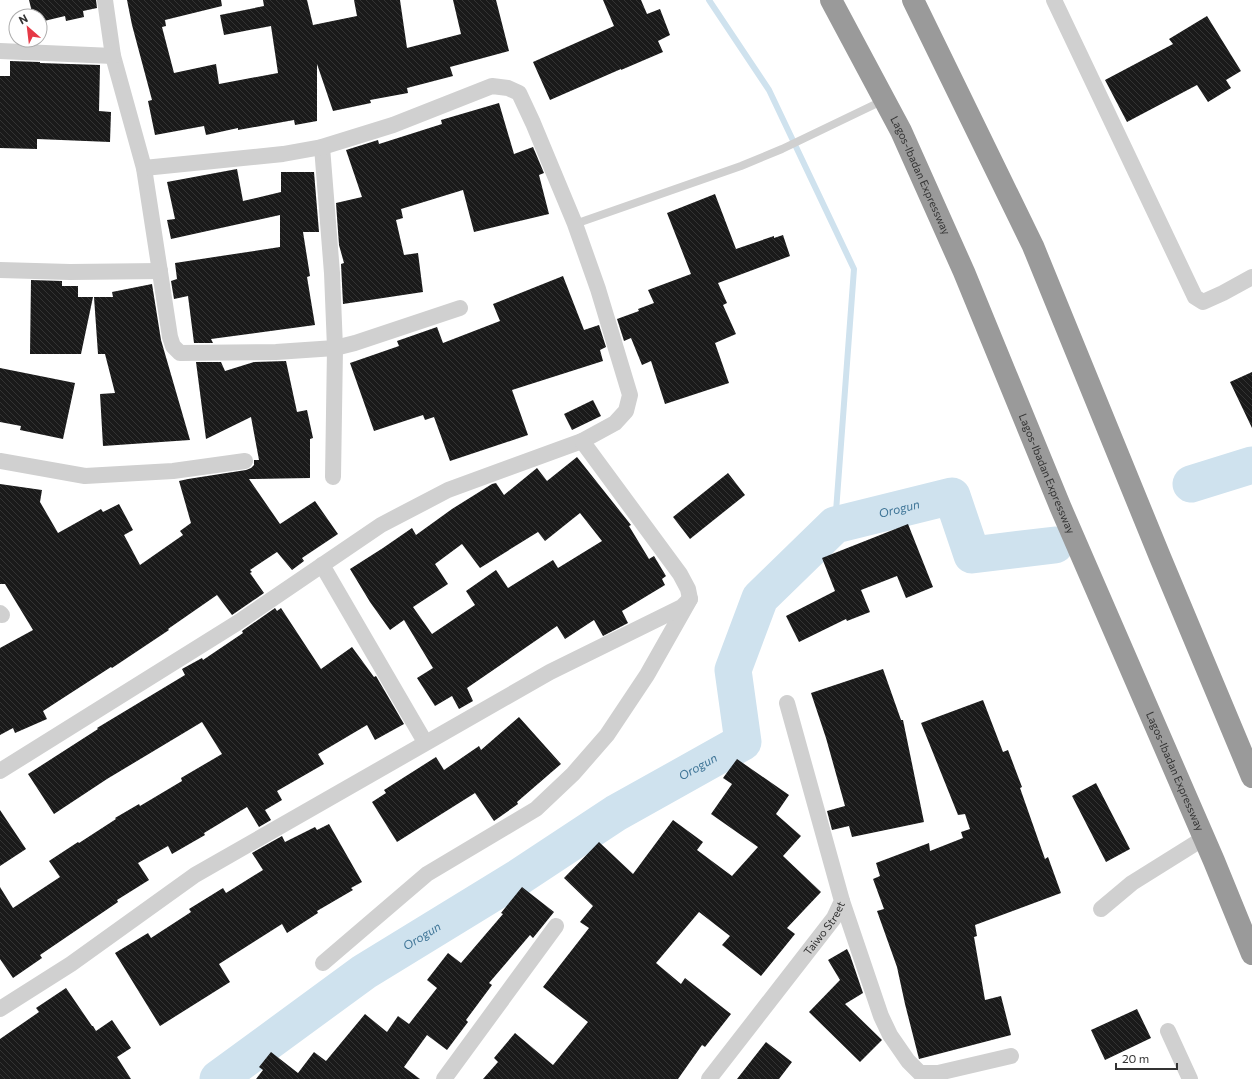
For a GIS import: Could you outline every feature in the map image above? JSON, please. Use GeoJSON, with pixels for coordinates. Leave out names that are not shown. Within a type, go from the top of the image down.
{"type":"FeatureCollection","features":[{"type":"Feature","properties":{"kind":"highway","name":"Lagos-Ibadan Expressway"},"geometry":{"type":"LineString","coordinates":[[831,0],[901,131],[964,272],[1064,513],[1204,838],[1252,954]]}},
{"type":"Feature","properties":{"kind":"highway"},"geometry":{"type":"LineString","coordinates":[[913,0],[1033,246],[1252,777]]}},
{"type":"Feature","properties":{"kind":"street"},"geometry":{"type":"LineString","coordinates":[[105,0],[113,56],[144,168],[170,337],[173,346],[180,353],[276,352],[335,348],[355,344],[460,308]]}},
{"type":"Feature","properties":{"kind":"street"},"geometry":{"type":"LineString","coordinates":[[1054,0],[1195,297],[1204,302],[1252,277]]}},
{"type":"Feature","properties":{"kind":"street"},"geometry":{"type":"LineString","coordinates":[[0,51],[113,56]]}},
{"type":"Feature","properties":{"kind":"street"},"geometry":{"type":"LineString","coordinates":[[0,771],[237,623],[381,525],[448,490],[582,441],[615,424],[626,411],[630,394],[598,289],[575,224],[519,93],[508,88],[492,86],[393,125],[322,147],[282,154],[144,168]]}},
{"type":"Feature","properties":{"kind":"street"},"geometry":{"type":"LineString","coordinates":[[322,147],[332,273],[335,348],[333,477]]}},
{"type":"Feature","properties":{"kind":"street"},"geometry":{"type":"LineString","coordinates":[[0,270],[70,272],[160,271]]}},
{"type":"Feature","properties":{"kind":"street"},"geometry":{"type":"LineString","coordinates":[[323,963],[427,874],[536,809],[573,774],[606,735],[647,675],[690,599],[688,589],[680,574],[582,441]]}},
{"type":"Feature","properties":{"kind":"street"},"geometry":{"type":"LineString","coordinates":[[0,461],[84,476],[173,471],[245,461]]}},
{"type":"Feature","properties":{"kind":"street"},"geometry":{"type":"LineString","coordinates":[[322,565],[426,742]]}},
{"type":"Feature","properties":{"kind":"street"},"geometry":{"type":"LineString","coordinates":[[0,1009],[71,964],[195,875],[550,672],[682,607],[690,599]]}},
{"type":"Feature","properties":{"kind":"street","name":"Taiwo Street"},"geometry":{"type":"LineString","coordinates":[[709,1079],[834,918],[842,901],[787,703]]}},
{"type":"Feature","properties":{"kind":"street"},"geometry":{"type":"LineString","coordinates":[[1101,909],[1132,883],[1204,838]]}},
{"type":"Feature","properties":{"kind":"street"},"geometry":{"type":"LineString","coordinates":[[842,901],[881,1016],[890,1035],[908,1061],[920,1073],[938,1073],[1011,1056]]}},
{"type":"Feature","properties":{"kind":"street"},"geometry":{"type":"LineString","coordinates":[[444,1079],[556,926]]}},
{"type":"Feature","properties":{"kind":"street"},"geometry":{"type":"LineString","coordinates":[[1168,1031],[1190,1079]]}},
{"type":"Feature","properties":{"kind":"lane"},"geometry":{"type":"LineString","coordinates":[[575,224],[741,166],[782,149],[885,100]]}},
{"type":"Feature","properties":{"kind":"building"},"geometry":{"type":"Polygon","coordinates":[[[29,0],[96,0],[97,8],[83,11],[84,17],[66,21],[65,16],[48,20],[48,8],[31,8],[29,0]]]}},
{"type":"Feature","properties":{"kind":"building"},"geometry":{"type":"Polygon","coordinates":[[[127,0],[221,0],[222,6],[165,20],[166,26],[162,27],[174,73],[216,64],[219,84],[278,73],[271,26],[224,35],[220,15],[264,6],[263,0],[307,0],[313,25],[357,16],[354,0],[400,0],[407,48],[461,34],[453,0],[496,0],[509,51],[450,67],[453,76],[407,88],[408,93],[370,100],[371,103],[333,111],[317,64],[317,121],[295,125],[294,120],[238,130],[238,128],[206,135],[204,126],[155,135],[148,101],[152,100],[132,25],[127,0]]]}},
{"type":"Feature","properties":{"kind":"building"},"geometry":{"type":"Polygon","coordinates":[[[603,0],[641,0],[647,14],[660,9],[670,35],[658,41],[663,52],[550,100],[533,62],[614,26],[603,0]]]}},
{"type":"Feature","properties":{"kind":"building"},"geometry":{"type":"Polygon","coordinates":[[[1207,16],[1241,71],[1226,80],[1231,88],[1208,102],[1197,85],[1127,122],[1105,80],[1173,44],[1169,39],[1207,16]]]}},
{"type":"Feature","properties":{"kind":"building"},"geometry":{"type":"Polygon","coordinates":[[[10,61],[100,65],[99,111],[111,112],[110,142],[37,139],[37,149],[0,148],[0,76],[10,76],[10,61]]]}},
{"type":"Feature","properties":{"kind":"building"},"geometry":{"type":"Polygon","coordinates":[[[499,103],[514,154],[533,147],[544,173],[539,175],[549,214],[474,232],[463,190],[401,209],[403,218],[396,220],[404,255],[418,253],[423,292],[343,304],[341,264],[344,263],[339,245],[336,203],[362,197],[346,150],[378,140],[379,144],[442,124],[441,120],[499,103]]]}},
{"type":"Feature","properties":{"kind":"building"},"geometry":{"type":"Polygon","coordinates":[[[237,169],[243,201],[281,192],[281,172],[314,172],[319,232],[303,232],[310,276],[307,277],[315,325],[211,339],[213,343],[194,343],[188,296],[174,299],[171,281],[177,279],[175,263],[280,247],[280,215],[171,239],[167,220],[175,219],[167,182],[237,169]]]}},
{"type":"Feature","properties":{"kind":"building"},"geometry":{"type":"Polygon","coordinates":[[[715,194],[736,249],[774,236],[774,238],[783,235],[790,256],[718,283],[727,303],[723,305],[736,334],[715,343],[729,383],[665,404],[651,361],[642,365],[631,338],[624,341],[617,319],[639,311],[638,309],[654,303],[648,290],[691,274],[667,213],[715,194]]]}},
{"type":"Feature","properties":{"kind":"building"},"geometry":{"type":"Polygon","coordinates":[[[563,276],[584,330],[599,325],[606,347],[600,350],[603,361],[512,390],[528,435],[450,461],[434,417],[425,420],[423,415],[374,431],[350,363],[399,346],[397,341],[437,327],[443,343],[500,321],[493,304],[563,276]]]}},
{"type":"Feature","properties":{"kind":"building"},"geometry":{"type":"Polygon","coordinates":[[[31,280],[62,281],[62,286],[78,286],[78,297],[93,297],[81,354],[30,354],[31,280]]]}},
{"type":"Feature","properties":{"kind":"building"},"geometry":{"type":"Polygon","coordinates":[[[152,284],[161,340],[190,440],[103,446],[100,394],[115,393],[105,354],[98,354],[94,297],[113,297],[112,292],[152,284]]]}},
{"type":"Feature","properties":{"kind":"building"},"geometry":{"type":"Polygon","coordinates":[[[286,361],[297,412],[307,410],[313,438],[310,439],[310,478],[249,479],[280,524],[315,501],[338,534],[302,558],[304,561],[292,570],[277,552],[250,570],[252,572],[250,573],[264,593],[232,615],[217,595],[168,629],[169,630],[112,668],[111,667],[43,711],[47,719],[15,733],[13,728],[0,735],[0,648],[33,630],[5,584],[0,584],[0,484],[42,490],[40,502],[58,533],[101,509],[103,512],[119,504],[133,530],[124,535],[140,565],[183,535],[180,531],[191,523],[179,481],[246,470],[254,465],[254,460],[259,460],[251,417],[206,439],[196,362],[221,362],[225,371],[254,362],[286,361]]]}},
{"type":"Feature","properties":{"kind":"building"},"geometry":{"type":"Polygon","coordinates":[[[0,368],[75,383],[63,439],[20,430],[21,426],[0,422],[0,368]]]}},
{"type":"Feature","properties":{"kind":"building"},"geometry":{"type":"Polygon","coordinates":[[[1252,372],[1252,428],[1230,382],[1252,372]]]}},
{"type":"Feature","properties":{"kind":"building"},"geometry":{"type":"Polygon","coordinates":[[[593,400],[601,416],[572,430],[564,414],[593,400]]]}},
{"type":"Feature","properties":{"kind":"building"},"geometry":{"type":"Polygon","coordinates":[[[577,457],[631,525],[629,526],[649,559],[654,556],[666,576],[662,579],[665,585],[622,611],[628,623],[603,636],[594,620],[565,639],[557,626],[467,688],[473,701],[459,709],[452,696],[435,706],[417,678],[433,668],[404,620],[390,630],[370,602],[350,569],[412,528],[416,535],[452,509],[492,484],[496,483],[504,495],[537,468],[547,481],[577,457]],[[580,513],[545,541],[538,532],[480,568],[462,544],[435,564],[448,584],[413,607],[432,634],[475,605],[466,591],[496,570],[508,588],[553,560],[558,568],[602,541],[580,513]]]}},
{"type":"Feature","properties":{"kind":"building"},"geometry":{"type":"Polygon","coordinates":[[[728,473],[745,495],[690,539],[673,517],[728,473]]]}},
{"type":"Feature","properties":{"kind":"building"},"geometry":{"type":"Polygon","coordinates":[[[908,524],[933,587],[906,598],[897,576],[861,590],[870,612],[847,621],[846,619],[799,642],[786,616],[835,591],[822,558],[908,524]]]}},
{"type":"Feature","properties":{"kind":"building"},"geometry":{"type":"Polygon","coordinates":[[[275,608],[277,611],[281,608],[321,669],[352,647],[374,677],[376,676],[404,724],[375,740],[367,725],[318,754],[324,764],[277,791],[282,800],[265,810],[271,820],[259,827],[247,807],[204,833],[205,835],[172,854],[168,846],[138,863],[149,880],[117,900],[118,902],[40,955],[42,958],[13,978],[0,959],[0,887],[13,908],[60,877],[49,861],[116,819],[115,818],[139,804],[140,806],[182,781],[181,778],[222,754],[202,722],[107,779],[54,814],[28,774],[98,729],[97,728],[185,675],[182,669],[202,658],[203,660],[243,633],[242,631],[275,608]]]}},
{"type":"Feature","properties":{"kind":"building"},"geometry":{"type":"Polygon","coordinates":[[[883,669],[901,720],[903,720],[924,822],[852,837],[849,826],[832,830],[827,811],[845,806],[826,738],[811,693],[883,669]]]}},
{"type":"Feature","properties":{"kind":"building"},"geometry":{"type":"Polygon","coordinates":[[[983,700],[1003,752],[1008,750],[1022,787],[1020,788],[1045,859],[1048,857],[1061,893],[975,925],[977,936],[974,937],[985,1000],[1001,996],[1011,1035],[919,1059],[897,967],[877,911],[884,909],[873,879],[880,876],[876,863],[929,843],[930,851],[963,838],[961,832],[970,829],[965,814],[958,815],[921,723],[983,700]]]}},
{"type":"Feature","properties":{"kind":"building"},"geometry":{"type":"Polygon","coordinates":[[[519,717],[561,764],[517,802],[518,804],[494,821],[475,793],[397,842],[372,802],[386,793],[384,790],[436,757],[444,770],[479,746],[481,750],[519,717]]]}},
{"type":"Feature","properties":{"kind":"building"},"geometry":{"type":"Polygon","coordinates":[[[737,759],[789,795],[776,814],[801,836],[783,856],[821,892],[787,928],[795,934],[761,976],[722,945],[730,936],[699,912],[656,963],[681,984],[685,978],[731,1014],[705,1047],[702,1045],[678,1079],[483,1079],[498,1062],[494,1058],[515,1033],[553,1065],[588,1022],[543,987],[589,928],[580,922],[593,906],[564,878],[599,842],[633,874],[673,820],[703,842],[697,850],[732,876],[758,847],[711,814],[732,784],[723,778],[737,759]]]}},
{"type":"Feature","properties":{"kind":"building"},"geometry":{"type":"Polygon","coordinates":[[[1096,783],[1130,849],[1106,862],[1072,796],[1096,783]]]}},
{"type":"Feature","properties":{"kind":"building"},"geometry":{"type":"Polygon","coordinates":[[[0,810],[26,849],[0,866],[0,810]]]}},
{"type":"Feature","properties":{"kind":"building"},"geometry":{"type":"Polygon","coordinates":[[[329,824],[362,882],[351,888],[353,890],[317,911],[318,913],[287,933],[282,924],[219,964],[230,982],[160,1026],[115,953],[148,933],[151,938],[191,912],[189,909],[223,888],[226,893],[263,870],[252,853],[282,836],[285,842],[315,827],[317,830],[329,824]]]}},
{"type":"Feature","properties":{"kind":"building"},"geometry":{"type":"Polygon","coordinates":[[[522,887],[554,912],[533,938],[530,935],[489,983],[492,985],[466,1020],[468,1022],[447,1050],[427,1035],[404,1067],[420,1079],[256,1079],[263,1070],[259,1067],[271,1052],[298,1073],[314,1052],[326,1061],[365,1014],[387,1032],[398,1016],[409,1024],[437,988],[427,980],[448,953],[461,963],[503,914],[501,913],[522,887]]]}},
{"type":"Feature","properties":{"kind":"building"},"geometry":{"type":"Polygon","coordinates":[[[847,949],[863,993],[845,1004],[882,1040],[860,1062],[809,1012],[840,980],[828,960],[847,949]]]}},
{"type":"Feature","properties":{"kind":"building"},"geometry":{"type":"Polygon","coordinates":[[[66,988],[96,1031],[112,1020],[131,1048],[117,1057],[131,1079],[0,1079],[0,1039],[39,1012],[36,1008],[66,988]]]}},
{"type":"Feature","properties":{"kind":"building"},"geometry":{"type":"Polygon","coordinates":[[[1137,1009],[1151,1038],[1105,1060],[1091,1030],[1137,1009]]]}},
{"type":"Feature","properties":{"kind":"building"},"geometry":{"type":"Polygon","coordinates":[[[766,1042],[792,1062],[779,1079],[737,1079],[766,1042]]]}},
{"type":"Feature","properties":{"kind":"waterway"},"geometry":{"type":"LineString","coordinates":[[709,0],[769,90],[854,269],[835,525]]}},
{"type":"Feature","properties":{"kind":"waterway","name":"Orogun"},"geometry":{"type":"LineString","coordinates":[[1191,484],[1252,465]]}},
{"type":"Feature","properties":{"kind":"waterway","name":"Orogun"},"geometry":{"type":"LineString","coordinates":[[218,1079],[364,972],[519,877],[616,813],[743,742],[733,670],[760,598],[835,525],[952,496],[972,555],[1055,545]]}}]}
